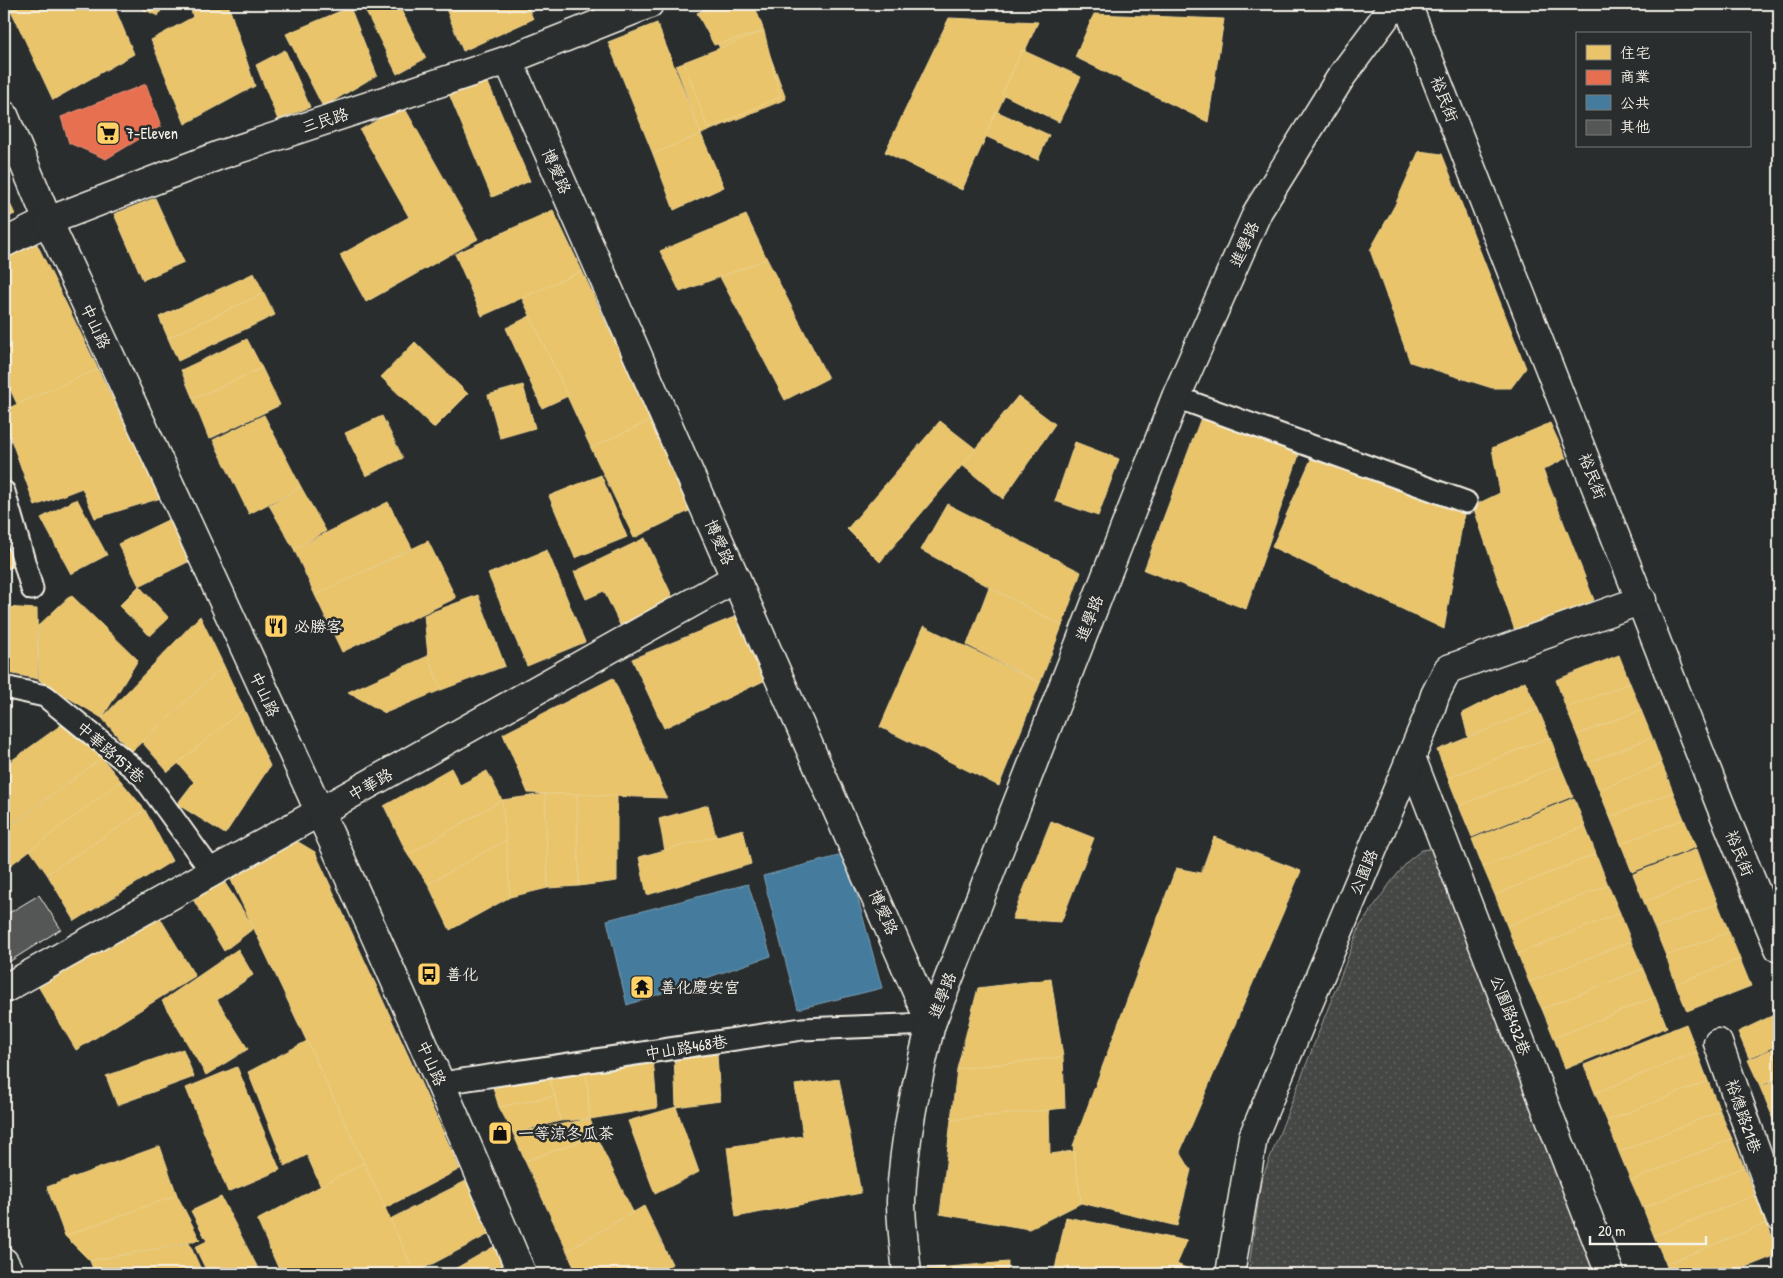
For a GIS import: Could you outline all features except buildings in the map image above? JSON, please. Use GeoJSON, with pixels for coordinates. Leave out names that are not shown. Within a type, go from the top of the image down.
{"type":"FeatureCollection","features":[{"type":"Feature","properties":{"kind":"street","name":"三民路"},"geometry":{"type":"LineString","coordinates":[[4,243],[48,221],[220,155],[508,60],[649,4]]}},
{"type":"Feature","properties":{"kind":"street","name":"進學路"},"geometry":{"type":"LineString","coordinates":[[906,1274],[901,1202],[907,1145],[920,1069],[931,1024],[1176,397],[1258,211],[1341,77],[1395,4]]}},
{"type":"Feature","properties":{"kind":"street","name":"裕民街"},"geometry":{"type":"LineString","coordinates":[[1407,4],[1642,600],[1720,804],[1779,948]]}},
{"type":"Feature","properties":{"kind":"street","name":"博愛路"},"geometry":{"type":"LineString","coordinates":[[508,60],[931,1024]]}},
{"type":"Feature","properties":{"kind":"street","name":"中山路"},"geometry":{"type":"LineString","coordinates":[[4,115],[48,221],[320,812],[442,1083],[522,1274]]}},
{"type":"Feature","properties":{"kind":"street","name":"中華路"},"geometry":{"type":"LineString","coordinates":[[4,989],[736,578]]}},
{"type":"Feature","properties":{"kind":"street","name":"公園路"},"geometry":{"type":"LineString","coordinates":[[1230,1274],[1254,1137],[1435,695],[1448,669],[1642,600]]}},
{"type":"Feature","properties":{"kind":"street","name":"公園路432巷"},"geometry":{"type":"LineString","coordinates":[[1411,757],[1610,1274]]}},
{"type":"Feature","properties":{"kind":"street","name":"裕德路21巷"},"geometry":{"type":"LineString","coordinates":[[1718,1043],[1779,1216]]}},
{"type":"Feature","properties":{"kind":"street"},"geometry":{"type":"LineString","coordinates":[[4,1262],[10,1274]]}},
{"type":"Feature","properties":{"kind":"lane"},"geometry":{"type":"LineString","coordinates":[[1176,397],[1466,502]]}},
{"type":"Feature","properties":{"kind":"lane"},"geometry":{"type":"LineString","coordinates":[[4,492],[32,589]]}},
{"type":"Feature","properties":{"kind":"lane","name":"中華路157巷"},"geometry":{"type":"LineString","coordinates":[[4,687],[45,696],[142,775],[212,872]]}},
{"type":"Feature","properties":{"kind":"lane","name":"中山路468巷"},"geometry":{"type":"LineString","coordinates":[[442,1083],[802,1029],[931,1024]]}},
{"type":"Feature","properties":{"kind":"shaded area"},"geometry":{"type":"Polygon","coordinates":[[[1436,848],[1450,859],[1624,1274],[1248,1274],[1261,1181],[1360,926],[1409,860],[1422,850],[1436,848]]]}},
{"type":"Feature","properties":{"kind":"place","name":"7-Eleven"},"geometry":{"type":"Point","coordinates":[108,133]}},
{"type":"Feature","properties":{"kind":"place","name":"必勝客"},"geometry":{"type":"Point","coordinates":[276,626]}},
{"type":"Feature","properties":{"kind":"place","name":"善化"},"geometry":{"type":"Point","coordinates":[429,974]}},
{"type":"Feature","properties":{"kind":"place","name":"善化慶安宮"},"geometry":{"type":"Point","coordinates":[642,987]}},
{"type":"Feature","properties":{"kind":"place","name":"一等涼冬瓜茶"},"geometry":{"type":"Point","coordinates":[500,1133]}}]}
